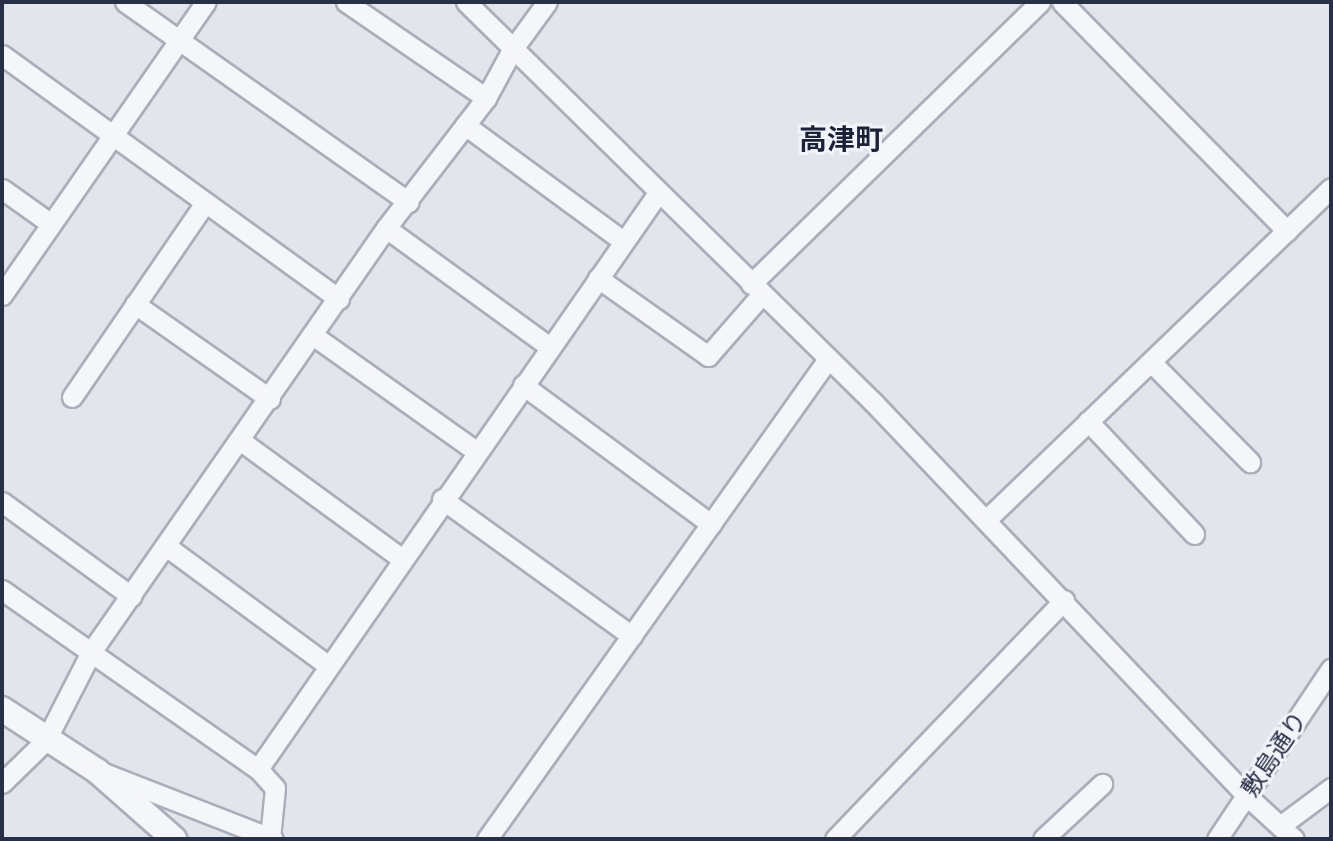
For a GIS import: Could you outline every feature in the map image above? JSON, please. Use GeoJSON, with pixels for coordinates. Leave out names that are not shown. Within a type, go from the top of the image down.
{"type":"FeatureCollection","features":[{"type":"Feature","properties":{"kind":"street"},"geometry":{"type":"LineString","coordinates":[[125,2],[409,202]]}},
{"type":"Feature","properties":{"kind":"street"},"geometry":{"type":"LineString","coordinates":[[2,295],[206,2]]}},
{"type":"Feature","properties":{"kind":"street"},"geometry":{"type":"LineString","coordinates":[[346,2],[486,98]]}},
{"type":"Feature","properties":{"kind":"street"},"geometry":{"type":"LineString","coordinates":[[466,2],[987,519],[1247,795],[1287,833],[1331,788]]}},
{"type":"Feature","properties":{"kind":"street"},"geometry":{"type":"LineString","coordinates":[[2,783],[46,740],[91,652],[241,441],[386,228],[409,202],[486,98],[512,50],[547,2]]}},
{"type":"Feature","properties":{"kind":"street"},"geometry":{"type":"LineString","coordinates":[[598,278],[709,356],[756,289],[1040,2]]}},
{"type":"Feature","properties":{"kind":"street"},"geometry":{"type":"LineString","coordinates":[[1062,2],[1287,230]]}},
{"type":"Feature","properties":{"kind":"street"},"geometry":{"type":"LineString","coordinates":[[2,55],[339,299]]}},
{"type":"Feature","properties":{"kind":"street"},"geometry":{"type":"LineString","coordinates":[[465,125],[624,242]]}},
{"type":"Feature","properties":{"kind":"street"},"geometry":{"type":"LineString","coordinates":[[987,519],[1331,188]]}},
{"type":"Feature","properties":{"kind":"street"},"geometry":{"type":"LineString","coordinates":[[2,189],[51,224]]}},
{"type":"Feature","properties":{"kind":"street"},"geometry":{"type":"LineString","coordinates":[[258,769],[442,499],[658,193]]}},
{"type":"Feature","properties":{"kind":"street"},"geometry":{"type":"LineString","coordinates":[[72,397],[205,203]]}},
{"type":"Feature","properties":{"kind":"street"},"geometry":{"type":"LineString","coordinates":[[386,228],[550,347]]}},
{"type":"Feature","properties":{"kind":"street"},"geometry":{"type":"LineString","coordinates":[[135,304],[270,399]]}},
{"type":"Feature","properties":{"kind":"street"},"geometry":{"type":"LineString","coordinates":[[314,336],[476,451]]}},
{"type":"Feature","properties":{"kind":"street"},"geometry":{"type":"LineString","coordinates":[[487,839],[828,359]]}},
{"type":"Feature","properties":{"kind":"street"},"geometry":{"type":"LineString","coordinates":[[1151,362],[1250,462]]}},
{"type":"Feature","properties":{"kind":"street"},"geometry":{"type":"LineString","coordinates":[[523,385],[711,524]]}},
{"type":"Feature","properties":{"kind":"street"},"geometry":{"type":"LineString","coordinates":[[1088,421],[1194,534]]}},
{"type":"Feature","properties":{"kind":"street"},"geometry":{"type":"LineString","coordinates":[[241,441],[401,559]]}},
{"type":"Feature","properties":{"kind":"street"},"geometry":{"type":"LineString","coordinates":[[442,499],[632,636]]}},
{"type":"Feature","properties":{"kind":"street"},"geometry":{"type":"LineString","coordinates":[[2,502],[131,596]]}},
{"type":"Feature","properties":{"kind":"street"},"geometry":{"type":"LineString","coordinates":[[166,546],[329,666]]}},
{"type":"Feature","properties":{"kind":"street"},"geometry":{"type":"LineString","coordinates":[[2,590],[258,769],[275,788],[271,839],[97,771],[2,709]]}},
{"type":"Feature","properties":{"kind":"street"},"geometry":{"type":"LineString","coordinates":[[835,839],[1064,600]]}},
{"type":"Feature","properties":{"kind":"street","name":"敷島通り"},"geometry":{"type":"LineString","coordinates":[[1217,839],[1331,669]]}},
{"type":"Feature","properties":{"kind":"street"},"geometry":{"type":"LineString","coordinates":[[97,771],[174,839]]}},
{"type":"Feature","properties":{"kind":"street"},"geometry":{"type":"LineString","coordinates":[[1051,837],[1102,784]]}},
{"type":"Feature","properties":{"kind":"district","name":"高津町"},"geometry":{"type":"Point","coordinates":[841,140]}}]}
